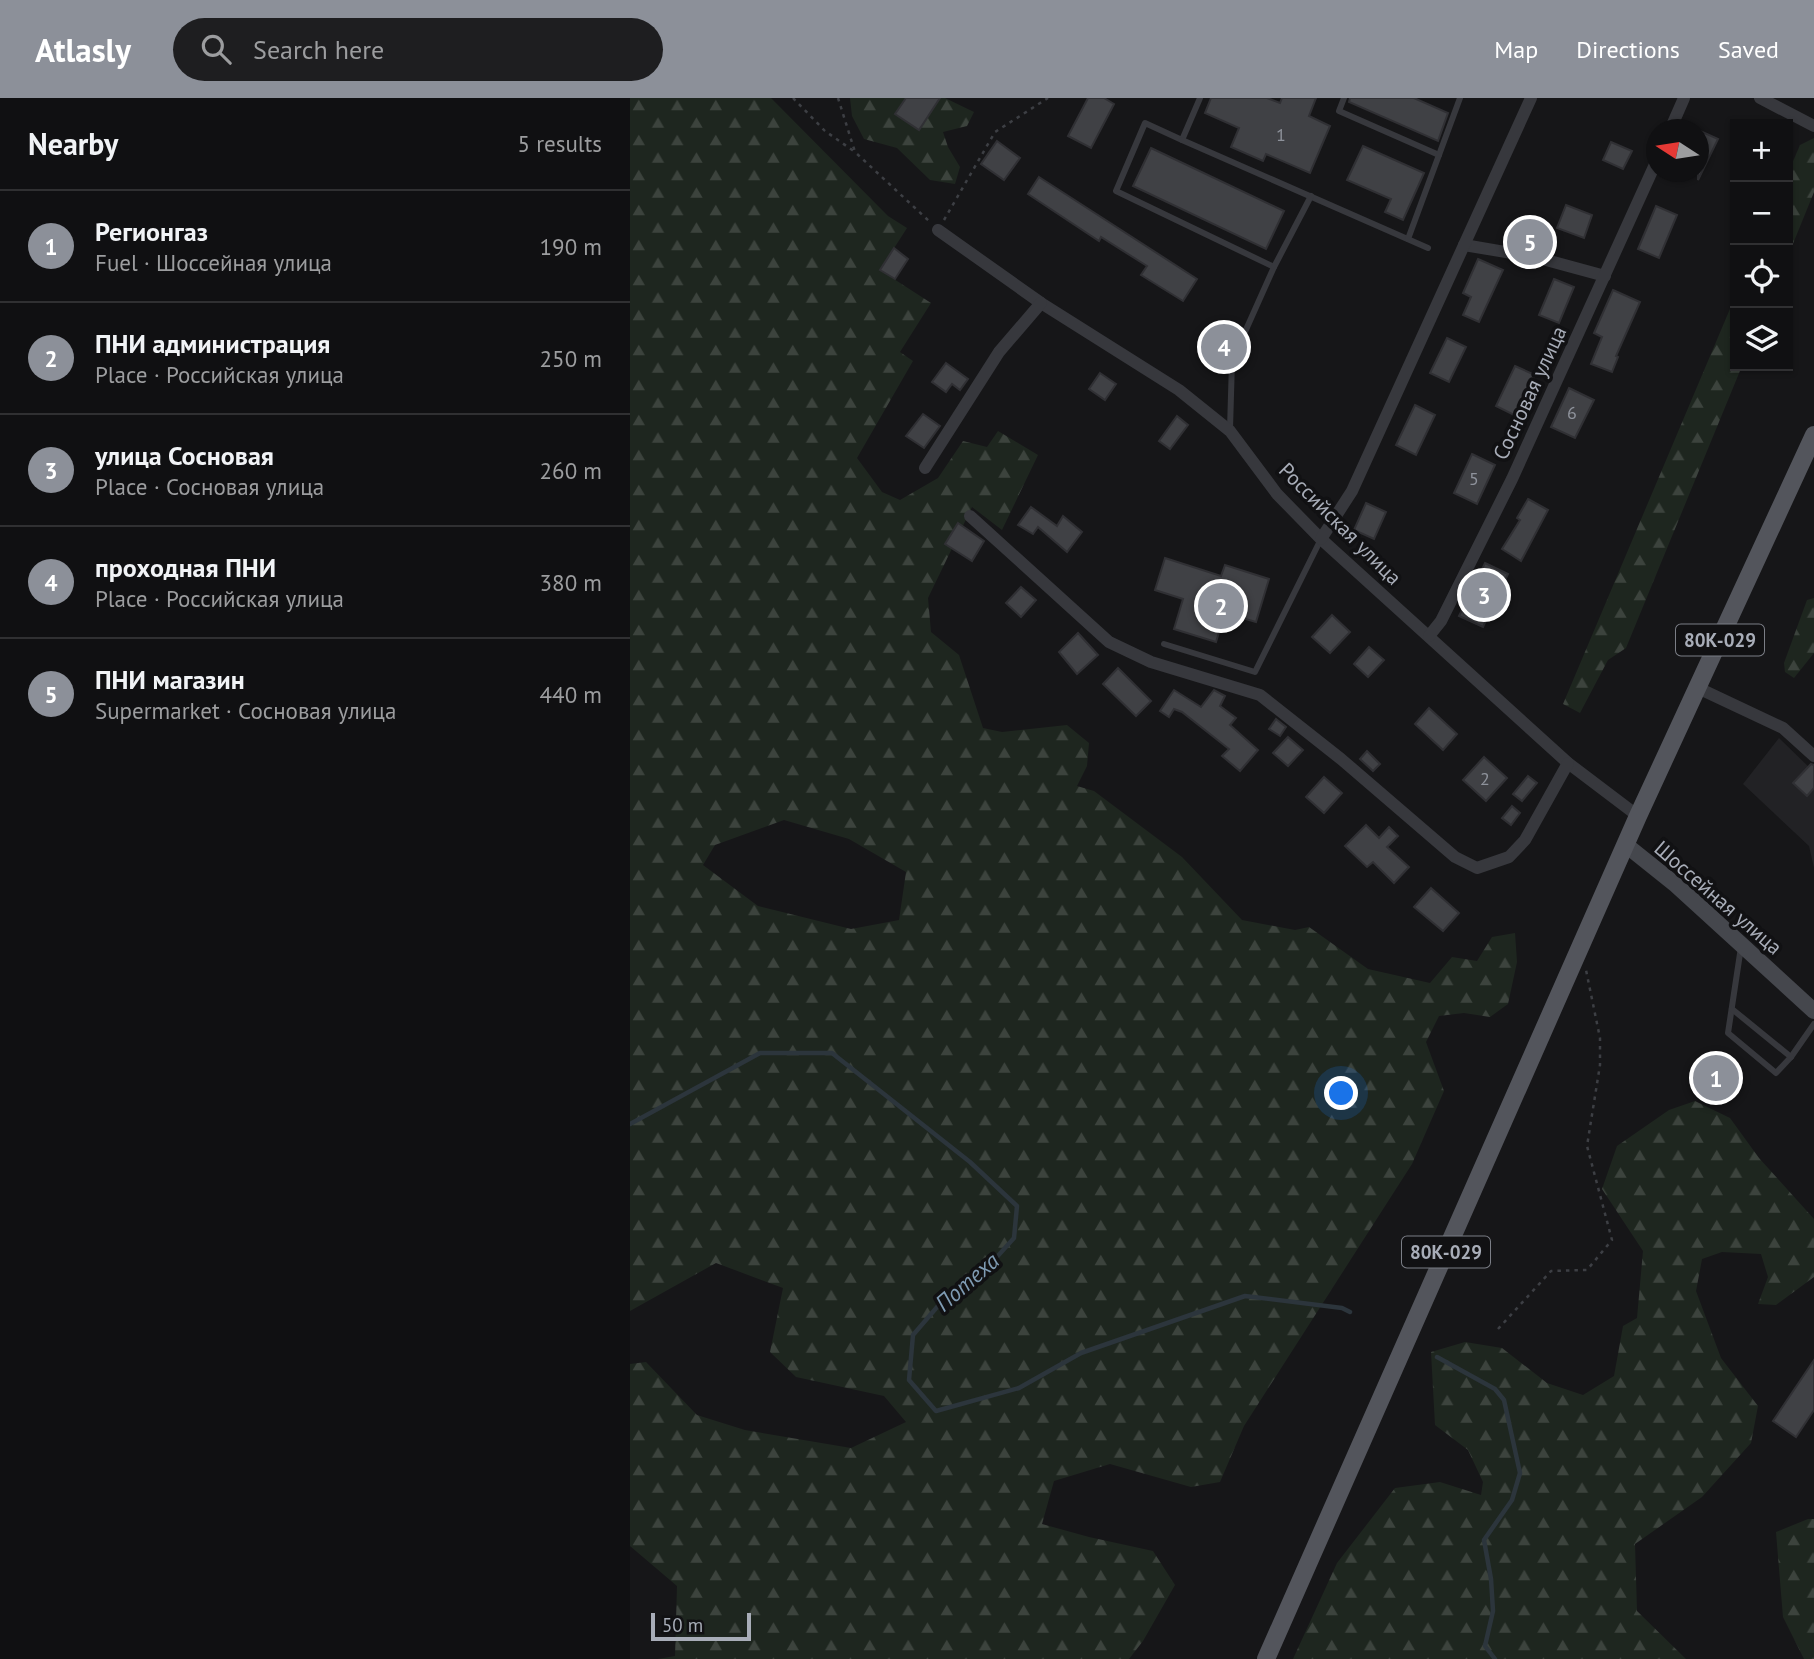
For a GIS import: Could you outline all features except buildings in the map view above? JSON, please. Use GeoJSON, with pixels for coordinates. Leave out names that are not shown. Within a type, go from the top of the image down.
{"type":"FeatureCollection","features":[{"type":"Feature","properties":{"kind":"main road","name":"80К-029"},"geometry":{"type":"LineString","coordinates":[[1266,1659],[1638,816],[1814,435]]}},
{"type":"Feature","properties":{"kind":"street"},"geometry":{"type":"LineString","coordinates":[[1321,539],[1352,491],[1531,98]]}},
{"type":"Feature","properties":{"kind":"street"},"geometry":{"type":"LineString","coordinates":[[1675,119],[1685,98]]}},
{"type":"Feature","properties":{"kind":"street"},"geometry":{"type":"LineString","coordinates":[[1759,98],[1814,126]]}},
{"type":"Feature","properties":{"kind":"street","name":"Сосновая улица"},"geometry":{"type":"LineString","coordinates":[[1429,636],[1441,621],[1512,479],[1647,182]]}},
{"type":"Feature","properties":{"kind":"street","name":"Российская улица"},"geometry":{"type":"LineString","coordinates":[[938,230],[1041,303],[1179,390],[1230,431],[1277,494],[1321,539],[1568,763],[1638,816]]}},
{"type":"Feature","properties":{"kind":"street"},"geometry":{"type":"LineString","coordinates":[[1464,245],[1535,257],[1605,276]]}},
{"type":"Feature","properties":{"kind":"street"},"geometry":{"type":"LineString","coordinates":[[925,468],[999,352],[1041,303]]}},
{"type":"Feature","properties":{"kind":"street"},"geometry":{"type":"LineString","coordinates":[[970,516],[1109,642],[1150,662],[1260,695],[1341,759],[1455,858],[1477,868],[1509,857],[1525,841],[1568,763]]}},
{"type":"Feature","properties":{"kind":"street"},"geometry":{"type":"LineString","coordinates":[[1698,688],[1783,728],[1814,756]]}},
{"type":"Feature","properties":{"kind":"street","name":"Шоссейная улица"},"geometry":{"type":"LineString","coordinates":[[1626,845],[1676,885],[1814,1011]]}},
{"type":"Feature","properties":{"kind":"lane"},"geometry":{"type":"LineString","coordinates":[[1182,140],[1200,98]]}},
{"type":"Feature","properties":{"kind":"lane"},"geometry":{"type":"LineString","coordinates":[[1344,98],[1339,111],[1439,155]]}},
{"type":"Feature","properties":{"kind":"lane"},"geometry":{"type":"LineString","coordinates":[[1408,239],[1460,98]]}},
{"type":"Feature","properties":{"kind":"lane"},"geometry":{"type":"LineString","coordinates":[[1274,267],[1116,191],[1145,123],[1429,248]]}},
{"type":"Feature","properties":{"kind":"lane"},"geometry":{"type":"LineString","coordinates":[[1230,431],[1232,361],[1274,267],[1311,196]]}},
{"type":"Feature","properties":{"kind":"lane"},"geometry":{"type":"LineString","coordinates":[[1164,644],[1255,672],[1321,539]]}},
{"type":"Feature","properties":{"kind":"lane"},"geometry":{"type":"LineString","coordinates":[[1741,945],[1728,1034],[1776,1073],[1791,1058],[1814,1024]]}},
{"type":"Feature","properties":{"kind":"lane"},"geometry":{"type":"LineString","coordinates":[[1732,1009],[1791,1058]]}},
{"type":"Feature","properties":{"kind":"path"},"geometry":{"type":"LineString","coordinates":[[793,98],[825,131],[855,152],[938,230],[995,132],[1048,98]]}},
{"type":"Feature","properties":{"kind":"path"},"geometry":{"type":"LineString","coordinates":[[838,98],[855,152]]}},
{"type":"Feature","properties":{"kind":"path"},"geometry":{"type":"LineString","coordinates":[[1498,1329],[1551,1271],[1587,1270],[1612,1240],[1587,1146],[1601,1065],[1600,1038],[1585,964],[1575,960]]}},
{"type":"Feature","properties":{"kind":"shaded area"},"geometry":{"type":"Polygon","coordinates":[[[1779,738],[1814,772],[1814,868],[1809,846],[1743,784],[1779,738]]]}},
{"type":"Feature","properties":{"kind":"green space"},"geometry":{"type":"Polygon","coordinates":[[[630,98],[771,98],[888,216],[907,228],[880,270],[931,303],[900,352],[913,361],[857,458],[882,492],[900,500],[938,478],[963,441],[987,447],[998,431],[1038,455],[1002,530],[972,507],[928,598],[931,632],[959,655],[983,728],[1002,732],[1067,725],[1089,743],[1087,766],[1077,786],[1094,791],[1182,857],[1242,920],[1295,930],[1309,927],[1368,969],[1430,983],[1452,957],[1477,961],[1492,937],[1515,933],[1517,962],[1508,1004],[1490,1017],[1464,1013],[1439,1016],[1426,1042],[1444,1091],[1412,1164],[1244,1426],[1220,1482],[1191,1487],[1110,1464],[1054,1481],[1042,1524],[1153,1551],[1175,1585],[1143,1641],[1129,1659],[658,1659],[675,1656],[677,1586],[630,1546],[630,1364],[646,1362],[697,1415],[745,1430],[851,1448],[906,1422],[884,1396],[796,1377],[770,1352],[783,1288],[716,1263],[630,1311],[630,98]],[[784,820],[715,845],[703,865],[758,906],[851,929],[899,920],[906,872],[849,839],[784,820]]]}},
{"type":"Feature","properties":{"kind":"green space"},"geometry":{"type":"Polygon","coordinates":[[[850,98],[945,98],[974,112],[967,126],[943,132],[960,167],[955,184],[930,180],[897,148],[864,139],[852,116],[850,98]]]}},
{"type":"Feature","properties":{"kind":"green space"},"geometry":{"type":"Polygon","coordinates":[[[1814,138],[1814,192],[1793,244],[1793,161],[1800,145],[1814,138]]]}},
{"type":"Feature","properties":{"kind":"green space"},"geometry":{"type":"Polygon","coordinates":[[[1730,309],[1730,371],[1740,371],[1626,648],[1608,660],[1580,713],[1563,704],[1730,309]]]}},
{"type":"Feature","properties":{"kind":"green space"},"geometry":{"type":"Polygon","coordinates":[[[1814,598],[1814,653],[1794,678],[1785,672],[1784,663],[1807,600],[1814,598]]]}},
{"type":"Feature","properties":{"kind":"green space"},"geometry":{"type":"Polygon","coordinates":[[[1695,1101],[1730,1118],[1759,1158],[1814,1219],[1814,1277],[1776,1305],[1758,1304],[1768,1277],[1761,1254],[1722,1252],[1702,1259],[1696,1291],[1721,1358],[1758,1406],[1751,1443],[1702,1497],[1635,1544],[1637,1611],[1686,1659],[1293,1659],[1337,1563],[1395,1488],[1440,1482],[1481,1495],[1483,1482],[1468,1450],[1435,1425],[1431,1352],[1465,1342],[1502,1348],[1547,1383],[1583,1395],[1614,1376],[1623,1326],[1637,1318],[1643,1251],[1602,1189],[1617,1146],[1669,1110],[1695,1101]]]}},
{"type":"Feature","properties":{"kind":"green space"},"geometry":{"type":"Polygon","coordinates":[[[1814,1519],[1814,1659],[1804,1659],[1783,1617],[1776,1532],[1814,1519]]]}},
{"type":"Feature","properties":{"kind":"waterway","name":"Потеха"},"geometry":{"type":"LineString","coordinates":[[630,1124],[760,1053],[832,1053],[970,1162],[1017,1206],[1014,1238],[986,1269],[944,1299],[913,1335],[909,1380],[936,1411],[1019,1388],[1081,1353],[1245,1296],[1342,1308],[1350,1312]]}},
{"type":"Feature","properties":{"kind":"waterway","name":"Потеха"},"geometry":{"type":"LineString","coordinates":[[1437,1357],[1495,1389],[1504,1400],[1520,1473],[1512,1500],[1484,1540],[1493,1611],[1485,1646],[1495,1659]]}},
{"type":"Feature","properties":{"kind":"place","name":"ПНИ магазин"},"geometry":{"type":"Point","coordinates":[1530,242]}},
{"type":"Feature","properties":{"kind":"place","name":"проходная ПНИ"},"geometry":{"type":"Point","coordinates":[1224,347]}},
{"type":"Feature","properties":{"kind":"place","name":"улица Сосновая"},"geometry":{"type":"Point","coordinates":[1484,595]}},
{"type":"Feature","properties":{"kind":"place","name":"ПНИ администрация"},"geometry":{"type":"Point","coordinates":[1221,606]}},
{"type":"Feature","properties":{"kind":"place","name":"Регионгаз"},"geometry":{"type":"Point","coordinates":[1716,1078]}}]}
